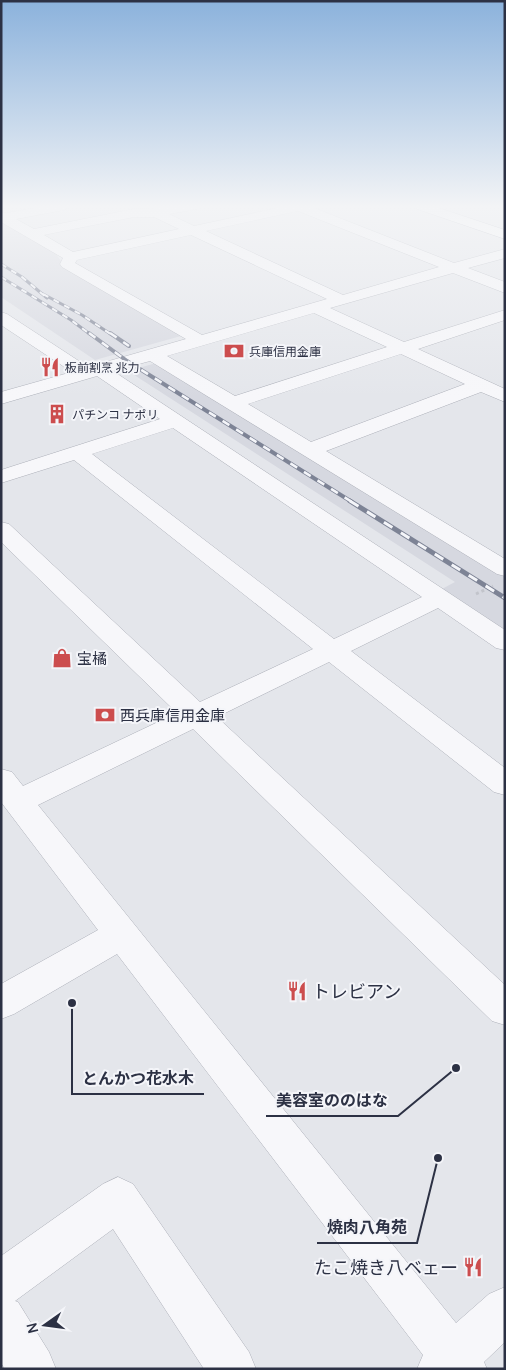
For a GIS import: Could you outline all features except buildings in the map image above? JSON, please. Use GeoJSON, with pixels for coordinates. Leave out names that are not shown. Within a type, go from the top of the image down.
{"type":"FeatureCollection","features":[{"type":"Feature","properties":{"kind":"street"},"geometry":{"type":"LineString","coordinates":[[78,270],[199,340]]}},
{"type":"Feature","properties":{"kind":"street"},"geometry":{"type":"LineString","coordinates":[[277,270],[341,300]]}},
{"type":"Feature","properties":{"kind":"street"},"geometry":{"type":"LineString","coordinates":[[1,398],[446,270]]}},
{"type":"Feature","properties":{"kind":"street"},"geometry":{"type":"LineString","coordinates":[[458,270],[505,288]]}},
{"type":"Feature","properties":{"kind":"street"},"geometry":{"type":"LineString","coordinates":[[314,307],[505,396]]}},
{"type":"Feature","properties":{"kind":"street"},"geometry":{"type":"LineString","coordinates":[[234,404],[505,315]]}},
{"type":"Feature","properties":{"kind":"street"},"geometry":{"type":"LineString","coordinates":[[1,317],[175,421],[505,642]]}},
{"type":"Feature","properties":{"kind":"street"},"geometry":{"type":"LineString","coordinates":[[152,354],[310,450],[500,576]]}},
{"type":"Feature","properties":{"kind":"street"},"geometry":{"type":"LineString","coordinates":[[310,450],[481,385]]}},
{"type":"Feature","properties":{"kind":"street"},"geometry":{"type":"LineString","coordinates":[[1,477],[175,421]]}},
{"type":"Feature","properties":{"kind":"street"},"geometry":{"type":"LineString","coordinates":[[77,453],[333,649],[505,784]]}},
{"type":"Feature","properties":{"kind":"street"},"geometry":{"type":"LineString","coordinates":[[1,529],[505,1009]]}},
{"type":"Feature","properties":{"kind":"street"},"geometry":{"type":"LineString","coordinates":[[446,602],[333,649],[198,715],[10,791],[452,1365],[505,1310]]}},
{"type":"Feature","properties":{"kind":"street"},"geometry":{"type":"LineString","coordinates":[[1,1003],[121,934]]}},
{"type":"Feature","properties":{"kind":"street"},"geometry":{"type":"LineString","coordinates":[[1,1284],[118,1199],[232,1369]]}},
{"type":"Feature","properties":{"kind":"street"},"geometry":{"type":"LineString","coordinates":[[1,1319],[32,1369]]}},
{"type":"Feature","properties":{"kind":"path"},"geometry":{"type":"LineString","coordinates":[[446,602],[500,576]]}},
{"type":"Feature","properties":{"kind":"shaded area"},"geometry":{"type":"Polygon","coordinates":[[[1,270],[69,270],[181,336],[95,360],[1,297],[1,270]]]}},
{"type":"Feature","properties":{"kind":"shaded area"},"geometry":{"type":"Polygon","coordinates":[[[160,362],[505,575],[505,632],[440,590],[455,582],[128,371],[160,362]]]}},
{"type":"Feature","properties":{"kind":"railway"},"geometry":{"type":"LineString","coordinates":[[11,270],[47,298]]}},
{"type":"Feature","properties":{"kind":"railway"},"geometry":{"type":"LineString","coordinates":[[1,277],[71,320],[91,335]]}},
{"type":"Feature","properties":{"kind":"railway"},"geometry":{"type":"LineString","coordinates":[[43,294],[82,315],[112,335]]}},
{"type":"Feature","properties":{"kind":"railway"},"geometry":{"type":"LineString","coordinates":[[89,333],[127,361],[352,502]]}},
{"type":"Feature","properties":{"kind":"railway"},"geometry":{"type":"LineString","coordinates":[[110,333],[129,346]]}},
{"type":"Feature","properties":{"kind":"railway"},"geometry":{"type":"LineString","coordinates":[[350,501],[505,598]]}},
{"type":"Feature","properties":{"kind":"place","name":"兵庫信用金庫"},"geometry":{"type":"Point","coordinates":[234,351]}},
{"type":"Feature","properties":{"kind":"place","name":"板前割烹 兆力"},"geometry":{"type":"Point","coordinates":[50,367]}},
{"type":"Feature","properties":{"kind":"place","name":"パチンコ ナポリ"},"geometry":{"type":"Point","coordinates":[57,414]}},
{"type":"Feature","properties":{"kind":"place","name":"宝橘"},"geometry":{"type":"Point","coordinates":[62,658]}},
{"type":"Feature","properties":{"kind":"place","name":"西兵庫信用金庫"},"geometry":{"type":"Point","coordinates":[105,715]}},
{"type":"Feature","properties":{"kind":"place","name":"トレビアン"},"geometry":{"type":"Point","coordinates":[297,991]}},
{"type":"Feature","properties":{"kind":"place","name":"とんかつ花水木"},"geometry":{"type":"Point","coordinates":[72,1003]}},
{"type":"Feature","properties":{"kind":"place","name":"美容室ののはな"},"geometry":{"type":"Point","coordinates":[456,1068]}},
{"type":"Feature","properties":{"kind":"place","name":"焼肉八角苑"},"geometry":{"type":"Point","coordinates":[438,1158]}},
{"type":"Feature","properties":{"kind":"place","name":"たこ焼き八ベェー"},"geometry":{"type":"Point","coordinates":[473,1267]}}]}
